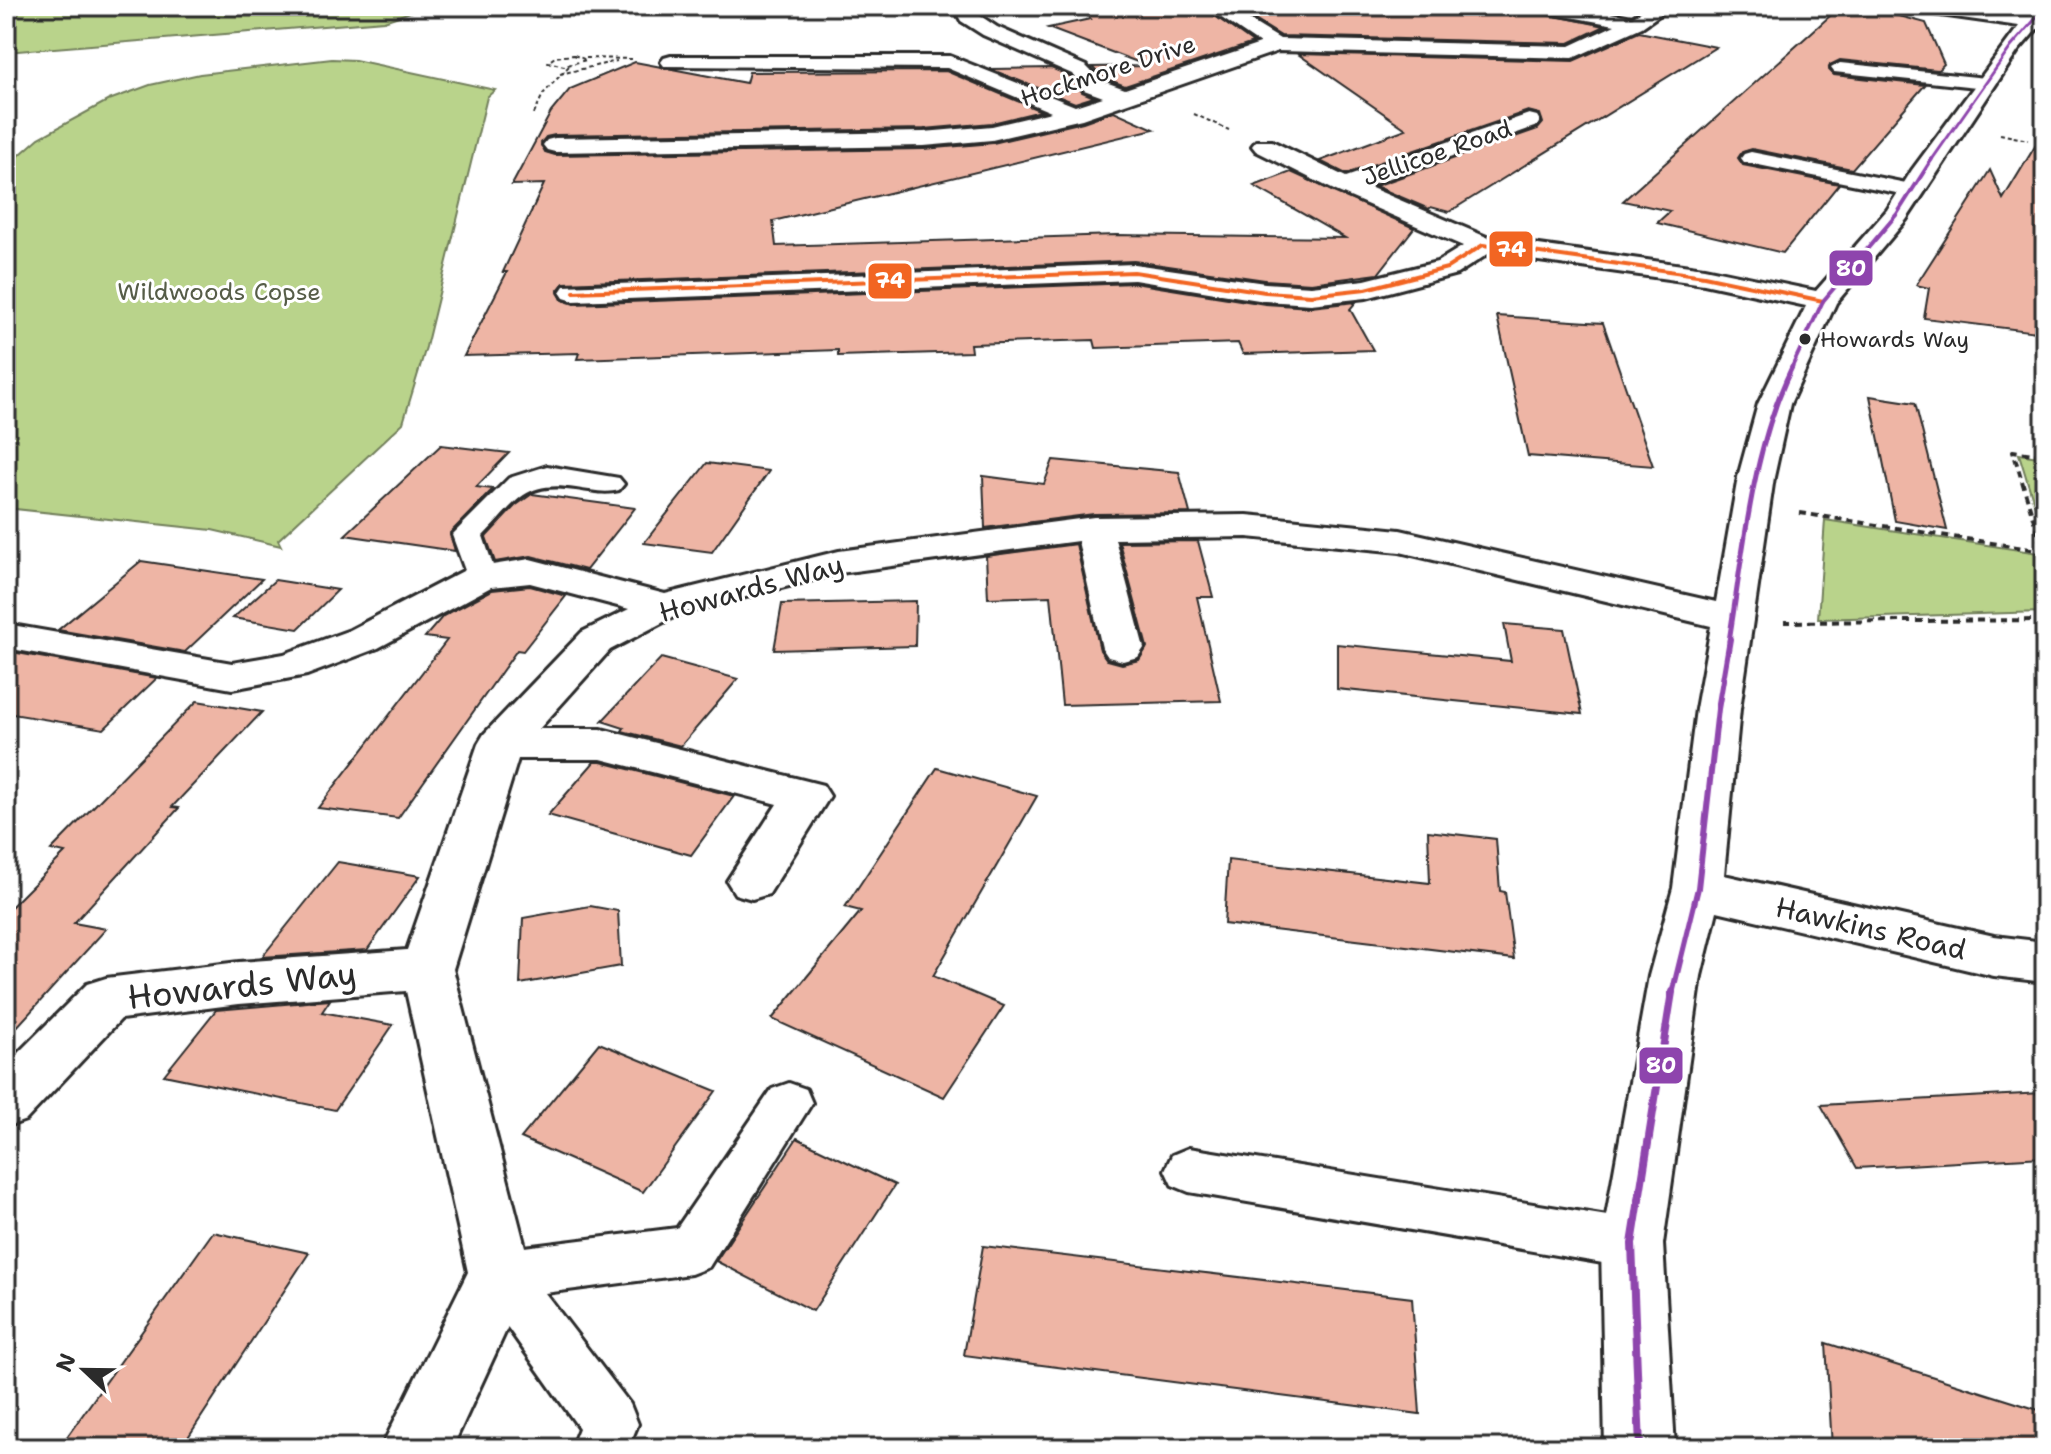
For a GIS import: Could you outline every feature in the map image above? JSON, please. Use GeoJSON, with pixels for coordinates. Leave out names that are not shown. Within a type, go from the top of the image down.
{"type":"FeatureCollection","features":[{"type":"Feature","properties":{"kind":"street"},"geometry":{"type":"LineString","coordinates":[[962,6],[968,17],[990,31],[1079,70],[1092,85],[1131,95]]}},
{"type":"Feature","properties":{"kind":"street"},"geometry":{"type":"LineString","coordinates":[[1213,6],[1276,45]]}},
{"type":"Feature","properties":{"kind":"street"},"geometry":{"type":"LineString","coordinates":[[1543,6],[1635,23]]}},
{"type":"Feature","properties":{"kind":"street","name":"Hockmore Drive"},"geometry":{"type":"LineString","coordinates":[[555,145],[924,139],[992,133],[1074,114],[1276,45],[1573,52],[1663,6]]}},
{"type":"Feature","properties":{"kind":"street"},"geometry":{"type":"LineString","coordinates":[[1919,6],[2040,18]]}},
{"type":"Feature","properties":{"kind":"street"},"geometry":{"type":"LineString","coordinates":[[1640,1448],[1632,1244],[1675,976],[1698,888],[1718,709],[1751,508],[1774,404],[1823,301],[1897,214],[1986,83],[2040,18]]}},
{"type":"Feature","properties":{"kind":"street"},"geometry":{"type":"LineString","coordinates":[[671,62],[950,62],[1074,114]]}},
{"type":"Feature","properties":{"kind":"street","name":"Jellicoe Road"},"geometry":{"type":"LineString","coordinates":[[1345,186],[1529,121]]}},
{"type":"Feature","properties":{"kind":"street","name":"Jellicoe Road"},"geometry":{"type":"LineString","coordinates":[[1264,146],[1345,186],[1483,245],[1704,276],[1823,301]]}},
{"type":"Feature","properties":{"kind":"street"},"geometry":{"type":"LineString","coordinates":[[574,292],[1134,272],[1265,292],[1311,295],[1366,289],[1447,268],[1483,245]]}},
{"type":"Feature","properties":{"kind":"street","name":"Howards Way"},"geometry":{"type":"LineString","coordinates":[[6,1103],[106,999],[239,983],[427,969],[500,744],[596,641],[665,606],[839,562],[1094,528],[1247,526],[1400,541],[1735,619]]}},
{"type":"Feature","properties":{"kind":"street"},"geometry":{"type":"LineString","coordinates":[[1094,528],[1123,648]]}},
{"type":"Feature","properties":{"kind":"street"},"geometry":{"type":"LineString","coordinates":[[6,636],[232,676],[292,666],[364,639],[481,577],[530,571],[665,606]]}},
{"type":"Feature","properties":{"kind":"street"},"geometry":{"type":"LineString","coordinates":[[500,744],[601,744],[807,796],[752,881]]}},
{"type":"Feature","properties":{"kind":"street","name":"Hawkins Road"},"geometry":{"type":"LineString","coordinates":[[1698,888],[1994,956],[2045,962]]}},
{"type":"Feature","properties":{"kind":"street"},"geometry":{"type":"LineString","coordinates":[[416,1448],[500,1274],[427,969]]}},
{"type":"Feature","properties":{"kind":"lane"},"geometry":{"type":"LineString","coordinates":[[1840,68],[1986,83]]}},
{"type":"Feature","properties":{"kind":"lane"},"geometry":{"type":"LineString","coordinates":[[1751,158],[1911,190]]}},
{"type":"Feature","properties":{"kind":"lane"},"geometry":{"type":"LineString","coordinates":[[481,577],[467,535],[519,484],[547,475],[609,484]]}},
{"type":"Feature","properties":{"kind":"lane"},"geometry":{"type":"LineString","coordinates":[[599,1448],[610,1424],[500,1274],[691,1250],[789,1103]]}},
{"type":"Feature","properties":{"kind":"lane"},"geometry":{"type":"LineString","coordinates":[[1189,1170],[1632,1244]]}},
{"type":"Feature","properties":{"kind":"path"},"geometry":{"type":"LineString","coordinates":[[560,56],[584,56],[585,62],[576,65],[559,66],[548,62],[560,56]]}},
{"type":"Feature","properties":{"kind":"path"},"geometry":{"type":"LineString","coordinates":[[559,75],[611,61],[642,59]]}},
{"type":"Feature","properties":{"kind":"path"},"geometry":{"type":"LineString","coordinates":[[1131,95],[1179,107],[1264,146]]}},
{"type":"Feature","properties":{"kind":"path"},"geometry":{"type":"LineString","coordinates":[[1751,508],[2044,554],[2013,451],[2045,456]]}},
{"type":"Feature","properties":{"kind":"path"},"geometry":{"type":"LineString","coordinates":[[1735,619],[1819,624],[2045,620]]}},
{"type":"Feature","properties":{"kind":"green space"},"geometry":{"type":"Polygon","coordinates":[[[6,6],[428,6],[384,21],[6,52],[6,6]]]}},
{"type":"Feature","properties":{"kind":"green space","name":"Wildwoods Copse"},"geometry":{"type":"Polygon","coordinates":[[[332,59],[355,60],[495,90],[487,97],[426,347],[403,423],[278,540],[281,546],[212,530],[6,508],[6,167],[39,138],[109,100],[150,85],[200,74],[332,59]]]}},
{"type":"Feature","properties":{"kind":"green space"},"geometry":{"type":"Polygon","coordinates":[[[2019,454],[2045,458],[2045,539],[2019,454]]]}},
{"type":"Feature","properties":{"kind":"green space"},"geometry":{"type":"Polygon","coordinates":[[[1825,520],[2045,554],[2045,612],[1818,619],[1825,520]]]}},
{"type":"Feature","properties":{"kind":"building"},"geometry":{"type":"Polygon","coordinates":[[[1080,6],[1201,6],[1253,43],[1125,86],[1102,77],[1092,67],[1148,66],[1048,28],[1090,19],[1080,6]]]}},
{"type":"Feature","properties":{"kind":"building"},"geometry":{"type":"Polygon","coordinates":[[[1232,6],[1511,7],[1605,26],[1569,43],[1281,36],[1232,6]]]}},
{"type":"Feature","properties":{"kind":"building"},"geometry":{"type":"Polygon","coordinates":[[[1841,6],[1926,23],[1944,64],[1938,70],[1840,60],[1830,65],[1829,70],[1834,75],[1925,85],[1852,169],[1752,149],[1742,152],[1738,158],[1743,165],[1839,184],[1783,253],[1657,223],[1670,211],[1623,201],[1841,6]]]}},
{"type":"Feature","properties":{"kind":"building"},"geometry":{"type":"Polygon","coordinates":[[[1639,32],[1716,47],[1449,212],[1429,209],[1375,186],[1538,129],[1543,123],[1540,114],[1528,111],[1346,174],[1320,161],[1406,129],[1298,54],[1573,61],[1639,32]]]}},
{"type":"Feature","properties":{"kind":"building"},"geometry":{"type":"Polygon","coordinates":[[[635,62],[746,83],[749,72],[946,71],[1041,111],[992,123],[924,129],[555,135],[546,137],[541,143],[545,152],[555,155],[924,149],[993,143],[1083,122],[1114,111],[1154,129],[773,221],[776,246],[1116,235],[1345,238],[1254,186],[1291,172],[1414,228],[1378,274],[1311,283],[1265,280],[1134,261],[564,283],[558,290],[562,300],[574,304],[1134,283],[1265,304],[1311,307],[1356,302],[1350,309],[1373,350],[1243,354],[1238,343],[1096,348],[1094,340],[970,344],[971,352],[838,356],[838,350],[577,359],[579,353],[464,356],[507,272],[503,272],[544,184],[512,185],[551,112],[570,89],[635,62]]]}},
{"type":"Feature","properties":{"kind":"building"},"geometry":{"type":"Polygon","coordinates":[[[1051,68],[1070,76],[1082,92],[1094,97],[1075,103],[990,69],[1051,68]]]}},
{"type":"Feature","properties":{"kind":"building"},"geometry":{"type":"Polygon","coordinates":[[[2045,130],[2045,333],[1924,318],[1929,288],[1916,285],[1990,170],[2003,199],[2045,130]]]}},
{"type":"Feature","properties":{"kind":"building"},"geometry":{"type":"Polygon","coordinates":[[[1497,316],[1603,323],[1653,466],[1528,456],[1497,316]]]}},
{"type":"Feature","properties":{"kind":"building"},"geometry":{"type":"Polygon","coordinates":[[[1870,396],[1915,403],[1947,530],[1895,521],[1870,396]]]}},
{"type":"Feature","properties":{"kind":"building"},"geometry":{"type":"Polygon","coordinates":[[[441,445],[509,453],[476,487],[493,489],[450,533],[455,551],[345,535],[441,445]]]}},
{"type":"Feature","properties":{"kind":"building"},"geometry":{"type":"Polygon","coordinates":[[[1053,460],[1179,472],[1190,513],[1094,514],[985,528],[983,476],[1044,484],[1053,460]]]}},
{"type":"Feature","properties":{"kind":"building"},"geometry":{"type":"Polygon","coordinates":[[[707,463],[769,471],[712,552],[644,543],[707,463]]]}},
{"type":"Feature","properties":{"kind":"building"},"geometry":{"type":"Polygon","coordinates":[[[532,494],[635,508],[586,570],[531,556],[495,562],[486,537],[515,506],[532,494]]]}},
{"type":"Feature","properties":{"kind":"building"},"geometry":{"type":"Polygon","coordinates":[[[1198,541],[1213,597],[1197,597],[1221,701],[1062,705],[1051,596],[988,598],[986,556],[1076,544],[1100,650],[1107,660],[1122,664],[1139,660],[1147,647],[1119,542],[1198,541]]]}},
{"type":"Feature","properties":{"kind":"building"},"geometry":{"type":"Polygon","coordinates":[[[141,561],[262,579],[185,652],[58,630],[141,561]]]}},
{"type":"Feature","properties":{"kind":"building"},"geometry":{"type":"Polygon","coordinates":[[[275,580],[338,590],[298,629],[233,618],[275,580]]]}},
{"type":"Feature","properties":{"kind":"building"},"geometry":{"type":"Polygon","coordinates":[[[530,586],[566,596],[523,651],[517,650],[398,818],[318,808],[447,640],[425,637],[443,616],[492,590],[530,586]]]}},
{"type":"Feature","properties":{"kind":"building"},"geometry":{"type":"Polygon","coordinates":[[[916,601],[915,646],[774,650],[782,604],[916,601]]]}},
{"type":"Feature","properties":{"kind":"building"},"geometry":{"type":"Polygon","coordinates":[[[1504,624],[1564,629],[1582,714],[1337,689],[1337,644],[1511,661],[1504,624]]]}},
{"type":"Feature","properties":{"kind":"building"},"geometry":{"type":"Polygon","coordinates":[[[6,651],[157,678],[104,729],[6,713],[6,651]]]}},
{"type":"Feature","properties":{"kind":"building"},"geometry":{"type":"Polygon","coordinates":[[[661,658],[738,679],[681,746],[622,731],[624,728],[602,721],[661,658]]]}},
{"type":"Feature","properties":{"kind":"building"},"geometry":{"type":"Polygon","coordinates":[[[197,701],[262,712],[172,807],[179,808],[74,923],[106,929],[6,1039],[6,912],[65,853],[51,850],[197,701]]]}},
{"type":"Feature","properties":{"kind":"building"},"geometry":{"type":"Polygon","coordinates":[[[594,762],[734,796],[691,855],[548,815],[594,762]]]}},
{"type":"Feature","properties":{"kind":"building"},"geometry":{"type":"Polygon","coordinates":[[[937,768],[1037,796],[933,976],[1004,1006],[944,1097],[772,1019],[861,911],[845,907],[937,768]]]}},
{"type":"Feature","properties":{"kind":"building"},"geometry":{"type":"Polygon","coordinates":[[[1428,831],[1496,839],[1500,891],[1505,892],[1514,959],[1224,924],[1228,860],[1430,883],[1428,831]]]}},
{"type":"Feature","properties":{"kind":"building"},"geometry":{"type":"Polygon","coordinates":[[[338,862],[420,876],[367,950],[262,957],[338,862]]]}},
{"type":"Feature","properties":{"kind":"building"},"geometry":{"type":"Polygon","coordinates":[[[590,906],[618,911],[621,966],[520,984],[523,918],[590,906]]]}},
{"type":"Feature","properties":{"kind":"building"},"geometry":{"type":"Polygon","coordinates":[[[330,1000],[322,1012],[393,1025],[335,1110],[164,1075],[216,1010],[330,1000]]]}},
{"type":"Feature","properties":{"kind":"building"},"geometry":{"type":"Polygon","coordinates":[[[599,1043],[716,1091],[643,1192],[521,1138],[599,1043]]]}},
{"type":"Feature","properties":{"kind":"building"},"geometry":{"type":"Polygon","coordinates":[[[2045,1093],[2045,1157],[1857,1168],[1821,1105],[2045,1093]]]}},
{"type":"Feature","properties":{"kind":"building"},"geometry":{"type":"Polygon","coordinates":[[[797,1138],[895,1185],[813,1311],[716,1261],[797,1138]]]}},
{"type":"Feature","properties":{"kind":"building"},"geometry":{"type":"Polygon","coordinates":[[[213,1232],[309,1253],[181,1448],[59,1448],[213,1232]]]}},
{"type":"Feature","properties":{"kind":"building"},"geometry":{"type":"Polygon","coordinates":[[[983,1246],[1412,1298],[1420,1414],[964,1355],[983,1246]]]}},
{"type":"Feature","properties":{"kind":"building"},"geometry":{"type":"Polygon","coordinates":[[[1826,1343],[2045,1412],[2045,1448],[1832,1448],[1826,1343]]]}},
{"type":"Feature","properties":{"kind":"transit line","name":"80"},"geometry":{"type":"LineString","coordinates":[[1640,1448],[1632,1244],[1675,976],[1698,888],[1718,709],[1756,477],[1774,404],[1823,301],[1897,214],[2011,47],[2045,8]]}},
{"type":"Feature","properties":{"kind":"transit line","name":"74"},"geometry":{"type":"LineString","coordinates":[[574,292],[1134,272],[1265,292],[1311,295],[1366,289],[1447,268],[1483,245],[1704,276],[1823,301]]}},
{"type":"Feature","properties":{"kind":"place","name":"Howards Way"},"geometry":{"type":"Point","coordinates":[1805,339]}}]}
